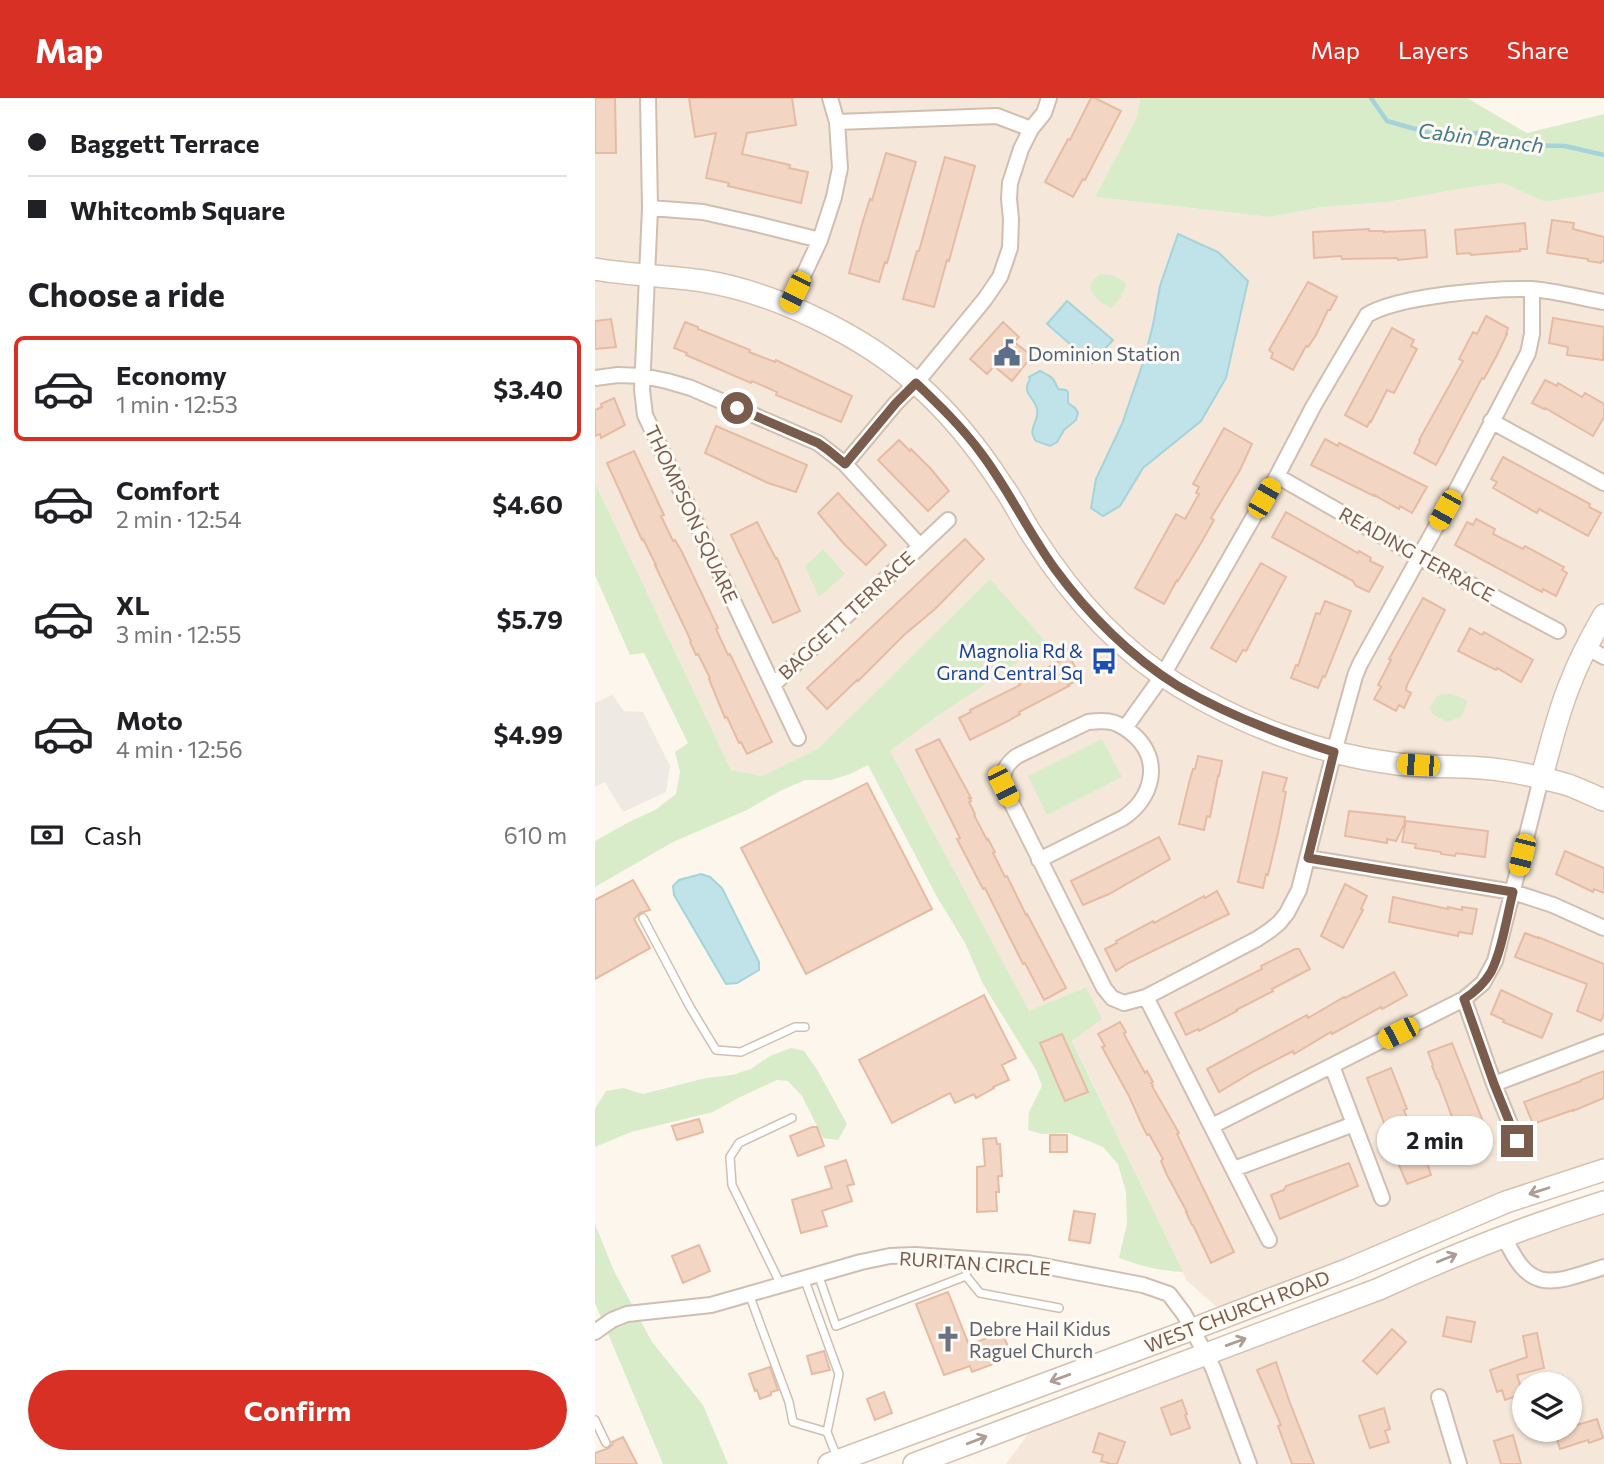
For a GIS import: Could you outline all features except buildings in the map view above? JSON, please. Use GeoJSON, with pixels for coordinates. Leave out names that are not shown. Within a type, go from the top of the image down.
{"type":"FeatureCollection","features":[{"type":"Feature","properties":{"kind":"main road"},"geometry":{"type":"LineString","coordinates":[[595,270],[703,281],[744,291],[789,306],[834,327],[869,348],[916,383],[955,421],[1005,488],[1055,569],[1101,623],[1163,675],[1203,699],[1258,726],[1334,752],[1399,764],[1501,770],[1566,785],[1604,800]]}},
{"type":"Feature","properties":{"kind":"main road"},"geometry":{"type":"LineString","coordinates":[[1541,779],[1571,680],[1595,652],[1604,615]]}},
{"type":"Feature","properties":{"kind":"main road","name":"WEST CHURCH ROAD"},"geometry":{"type":"LineString","coordinates":[[834,1462],[1361,1264],[1506,1202],[1604,1170]]}},
{"type":"Feature","properties":{"kind":"main road","name":"WEST CHURCH ROAD"},"geometry":{"type":"LineString","coordinates":[[919,1462],[1379,1289],[1504,1236],[1604,1202]]}},
{"type":"Feature","properties":{"kind":"main road"},"geometry":{"type":"LineString","coordinates":[[919,1462],[943,1434],[983,1416],[1015,1395]]}},
{"type":"Feature","properties":{"kind":"street","name":"THOMPSON SQUARE"},"geometry":{"type":"LineString","coordinates":[[648,98],[650,208],[642,402],[645,415],[798,738]]}},
{"type":"Feature","properties":{"kind":"street"},"geometry":{"type":"LineString","coordinates":[[789,306],[820,240],[840,168],[837,122],[830,98]]}},
{"type":"Feature","properties":{"kind":"street"},"geometry":{"type":"LineString","coordinates":[[845,464],[916,383],[1000,277],[1010,248],[1010,183],[1031,129],[1044,113],[1049,98]]}},
{"type":"Feature","properties":{"kind":"street"},"geometry":{"type":"LineString","coordinates":[[837,122],[997,116],[1031,129]]}},
{"type":"Feature","properties":{"kind":"street"},"geometry":{"type":"LineString","coordinates":[[650,208],[703,212],[820,240]]}},
{"type":"Feature","properties":{"kind":"street"},"geometry":{"type":"LineString","coordinates":[[1039,860],[1123,818],[1142,802],[1151,778],[1147,753],[1141,742],[1125,728],[1113,723],[1088,722],[1009,761],[1002,776],[1003,786],[1039,860],[1104,988],[1112,998],[1124,1003],[1146,997],[1269,932],[1287,913],[1303,878],[1355,676],[1528,353],[1532,334],[1532,289]]}},
{"type":"Feature","properties":{"kind":"street"},"geometry":{"type":"LineString","coordinates":[[1125,728],[1163,675],[1367,315],[1389,305],[1493,290],[1532,289],[1604,302]]}},
{"type":"Feature","properties":{"kind":"street","name":"BAGGETT TERRACE"},"geometry":{"type":"LineString","coordinates":[[595,378],[643,376],[667,381],[691,388],[806,437],[845,464],[920,546]]}},
{"type":"Feature","properties":{"kind":"street"},"geometry":{"type":"LineString","coordinates":[[1492,421],[1604,483]]}},
{"type":"Feature","properties":{"kind":"street","name":"READING TERRACE"},"geometry":{"type":"LineString","coordinates":[[1277,476],[1419,557],[1558,631]]}},
{"type":"Feature","properties":{"kind":"street","name":"BAGGETT TERRACE"},"geometry":{"type":"LineString","coordinates":[[773,685],[948,520]]}},
{"type":"Feature","properties":{"kind":"street"},"geometry":{"type":"LineString","coordinates":[[1212,1126],[1474,992],[1495,961],[1541,779]]}},
{"type":"Feature","properties":{"kind":"street"},"geometry":{"type":"LineString","coordinates":[[1308,858],[1513,892],[1553,905],[1604,928]]}},
{"type":"Feature","properties":{"kind":"street"},"geometry":{"type":"LineString","coordinates":[[1146,997],[1269,1240]]}},
{"type":"Feature","properties":{"kind":"street"},"geometry":{"type":"LineString","coordinates":[[1464,999],[1517,1141]]}},
{"type":"Feature","properties":{"kind":"street"},"geometry":{"type":"LineString","coordinates":[[1494,1084],[1604,1042]]}},
{"type":"Feature","properties":{"kind":"street"},"geometry":{"type":"LineString","coordinates":[[1332,1066],[1382,1198]]}},
{"type":"Feature","properties":{"kind":"street"},"geometry":{"type":"LineString","coordinates":[[1234,1169],[1354,1124]]}},
{"type":"Feature","properties":{"kind":"street"},"geometry":{"type":"LineString","coordinates":[[1504,1236],[1518,1263],[1538,1279],[1559,1281],[1604,1267]]}},
{"type":"Feature","properties":{"kind":"street","name":"RURITAN CIRCLE"},"geometry":{"type":"LineString","coordinates":[[595,1332],[612,1320],[627,1314],[711,1306],[781,1284],[890,1256],[915,1255],[1028,1263],[1143,1285],[1169,1294],[1193,1329],[1206,1353],[1248,1464]]}},
{"type":"Feature","properties":{"kind":"street"},"geometry":{"type":"LineString","coordinates":[[1440,1397],[1459,1464]]}},
{"type":"Feature","properties":{"kind":"lane"},"geometry":{"type":"LineString","coordinates":[[643,918],[716,1050],[741,1052],[795,1027],[805,1027]]}},
{"type":"Feature","properties":{"kind":"lane"},"geometry":{"type":"LineString","coordinates":[[781,1284],[732,1185],[730,1157],[739,1143],[792,1118]]}},
{"type":"Feature","properties":{"kind":"lane"},"geometry":{"type":"LineString","coordinates":[[968,1259],[966,1276],[980,1293],[1059,1308]]}},
{"type":"Feature","properties":{"kind":"lane"},"geometry":{"type":"LineString","coordinates":[[811,1276],[836,1326],[966,1276]]}},
{"type":"Feature","properties":{"kind":"lane"},"geometry":{"type":"LineString","coordinates":[[811,1276],[839,1374],[827,1432],[834,1462]]}},
{"type":"Feature","properties":{"kind":"lane"},"geometry":{"type":"LineString","coordinates":[[749,1294],[789,1402],[793,1422],[827,1432]]}},
{"type":"Feature","properties":{"kind":"lane"},"geometry":{"type":"LineString","coordinates":[[595,1420],[606,1443]]}},
{"type":"Feature","properties":{"kind":"shaded area"},"geometry":{"type":"Polygon","coordinates":[[[595,98],[1140,98],[1137,117],[1095,197],[1270,217],[1322,207],[1387,202],[1503,183],[1545,202],[1604,192],[1604,1170],[1219,1309],[1187,1281],[1072,1040],[1085,987],[1029,1012],[890,751],[1046,643],[990,580],[819,748],[762,776],[731,770],[595,483],[595,98]]]}},
{"type":"Feature","properties":{"kind":"shaded area"},"geometry":{"type":"Polygon","coordinates":[[[612,695],[624,711],[643,712],[670,766],[666,792],[623,812],[605,782],[595,787],[595,703],[612,695]]]}},
{"type":"Feature","properties":{"kind":"shaded area"},"geometry":{"type":"Polygon","coordinates":[[[1604,1202],[1604,1464],[1006,1464],[1041,1416],[1604,1202]]]}},
{"type":"Feature","properties":{"kind":"green space"},"geometry":{"type":"Polygon","coordinates":[[[1140,98],[1467,98],[1527,133],[1604,114],[1604,192],[1545,202],[1503,183],[1387,202],[1322,207],[1270,217],[1095,197],[1137,117],[1140,98]]]}},
{"type":"Feature","properties":{"kind":"green space"},"geometry":{"type":"Polygon","coordinates":[[[1101,274],[1114,276],[1126,284],[1121,298],[1111,308],[1092,293],[1091,284],[1101,274]]]}},
{"type":"Feature","properties":{"kind":"green space"},"geometry":{"type":"Polygon","coordinates":[[[595,483],[731,770],[762,776],[819,748],[990,579],[1047,643],[890,751],[1029,1011],[1086,987],[1102,1019],[1072,1041],[1183,1272],[1151,1268],[1119,1258],[1127,1223],[1126,1192],[1118,1164],[1103,1147],[1069,1133],[1042,1134],[1028,1130],[1029,1112],[1042,1086],[1036,1070],[983,984],[965,943],[937,897],[868,765],[831,780],[805,780],[780,791],[747,810],[673,842],[595,887],[595,841],[655,810],[676,794],[680,772],[675,752],[688,743],[644,653],[630,655],[595,575],[595,483]]]}},
{"type":"Feature","properties":{"kind":"green space"},"geometry":{"type":"Polygon","coordinates":[[[823,549],[845,574],[819,597],[805,566],[823,549]]]}},
{"type":"Feature","properties":{"kind":"green space"},"geometry":{"type":"Polygon","coordinates":[[[1441,694],[1452,694],[1468,701],[1461,717],[1447,722],[1432,714],[1430,707],[1441,694]]]}},
{"type":"Feature","properties":{"kind":"green space"},"geometry":{"type":"Polygon","coordinates":[[[1102,739],[1122,777],[1047,815],[1028,776],[1102,739]]]}},
{"type":"Feature","properties":{"kind":"green space"},"geometry":{"type":"Polygon","coordinates":[[[791,1048],[804,1051],[847,1124],[838,1140],[823,1138],[802,1096],[788,1081],[777,1080],[713,1112],[631,1132],[595,1147],[595,1109],[606,1091],[623,1088],[643,1094],[706,1078],[732,1075],[751,1069],[770,1056],[791,1048]]]}},
{"type":"Feature","properties":{"kind":"green space"},"geometry":{"type":"Polygon","coordinates":[[[595,1224],[614,1271],[652,1342],[703,1405],[728,1464],[663,1464],[595,1303],[595,1224]]]}},
{"type":"Feature","properties":{"kind":"water"},"geometry":{"type":"Polygon","coordinates":[[[1178,234],[1218,252],[1248,281],[1226,378],[1201,421],[1143,468],[1120,506],[1103,516],[1091,508],[1096,479],[1122,424],[1144,360],[1160,286],[1178,234]]]}},
{"type":"Feature","properties":{"kind":"water"},"geometry":{"type":"Polygon","coordinates":[[[1067,301],[1113,340],[1092,363],[1047,324],[1067,301]]]}},
{"type":"Feature","properties":{"kind":"water"},"geometry":{"type":"Polygon","coordinates":[[[1040,371],[1051,377],[1058,389],[1068,392],[1068,403],[1078,413],[1076,420],[1064,430],[1057,442],[1050,446],[1036,441],[1032,432],[1037,409],[1027,388],[1029,377],[1040,371]]]}},
{"type":"Feature","properties":{"kind":"water"},"geometry":{"type":"Polygon","coordinates":[[[701,874],[710,877],[722,888],[759,962],[759,970],[737,983],[726,984],[674,895],[673,886],[679,880],[701,874]]]}},
{"type":"Feature","properties":{"kind":"waterway","name":"Cabin Branch"},"geometry":{"type":"LineString","coordinates":[[1371,98],[1387,121],[1433,134],[1485,133],[1517,145],[1565,146],[1604,155]]}},
{"type":"Feature","properties":{"kind":"place","name":"Dominion Station"},"geometry":{"type":"Point","coordinates":[1007,353]}},
{"type":"Feature","properties":{"kind":"place","name":"Magnolia Rd & Grand Central Sq"},"geometry":{"type":"Point","coordinates":[1104,661]}},
{"type":"Feature","properties":{"kind":"place","name":"Debre Hail Kidus Raguel Church"},"geometry":{"type":"Point","coordinates":[948,1339]}},
{"type":"Feature","properties":{"kind":"route"},"geometry":{"type":"LineString","coordinates":[[737,408],[818,443],[845,464],[916,383],[955,421],[981,453],[1055,569],[1101,623],[1125,645],[1176,685],[1203,699],[1258,726],[1334,752],[1308,858],[1513,892],[1490,972],[1483,983],[1464,999],[1517,1141]]}}]}
